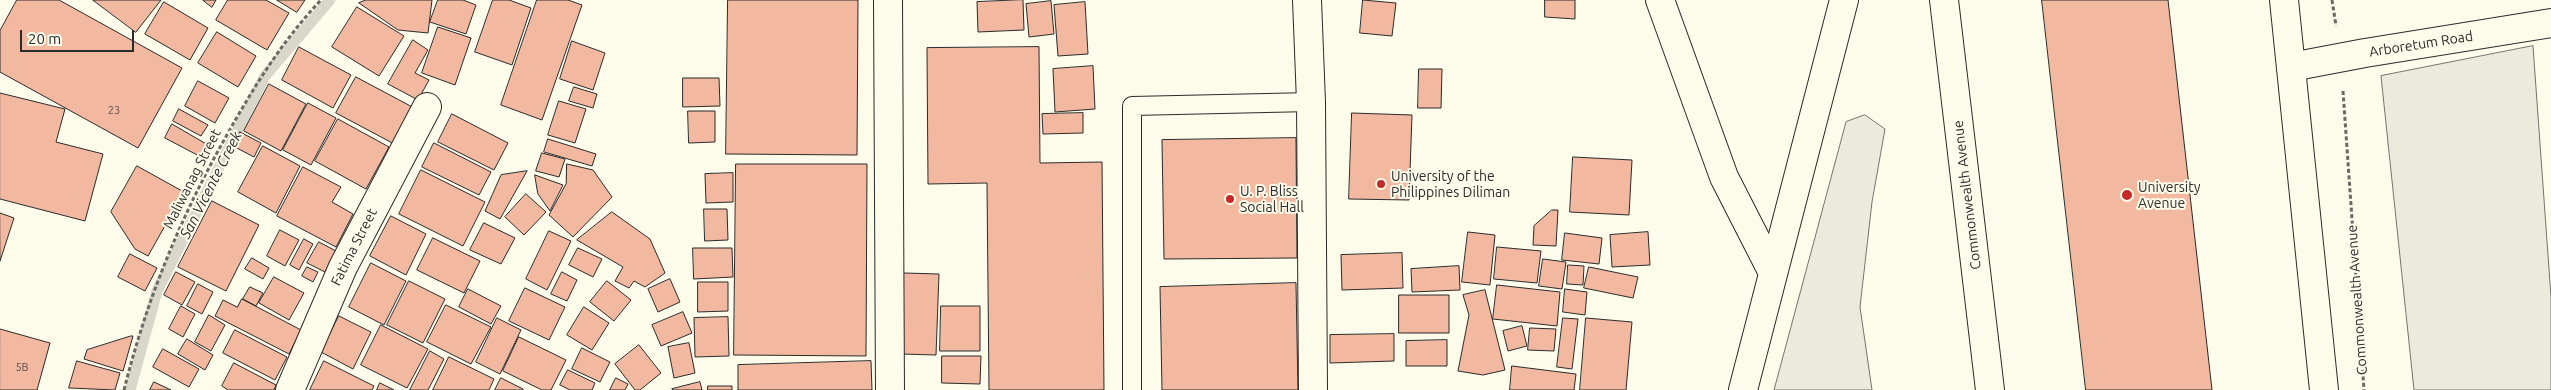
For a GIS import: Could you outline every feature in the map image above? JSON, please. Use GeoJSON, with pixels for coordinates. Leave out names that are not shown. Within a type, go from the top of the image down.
{"type":"FeatureCollection","features":[{"type":"Feature","properties":{"kind":"street"},"geometry":{"type":"LineString","coordinates":[[888,0],[890,390]]}},
{"type":"Feature","properties":{"kind":"street"},"geometry":{"type":"LineString","coordinates":[[1307,0],[1311,102],[1313,390]]}},
{"type":"Feature","properties":{"kind":"street"},"geometry":{"type":"LineString","coordinates":[[1660,0],[1724,177],[1772,271]]}},
{"type":"Feature","properties":{"kind":"street"},"geometry":{"type":"LineString","coordinates":[[1743,390],[1772,271],[1844,0]]}},
{"type":"Feature","properties":{"kind":"street","name":"Commonwealth Avenue"},"geometry":{"type":"LineString","coordinates":[[1944,0],[1990,390]]}},
{"type":"Feature","properties":{"kind":"street"},"geometry":{"type":"LineString","coordinates":[[2284,0],[2324,390]]}},
{"type":"Feature","properties":{"kind":"street","name":"Arboretum Road"},"geometry":{"type":"LineString","coordinates":[[2291,67],[2340,57],[2551,23]]}},
{"type":"Feature","properties":{"kind":"street","name":"Fatima Street"},"geometry":{"type":"LineString","coordinates":[[290,390],[343,267],[427,107]]}},
{"type":"Feature","properties":{"kind":"lane"},"geometry":{"type":"LineString","coordinates":[[1132,390],[1132,106],[1311,102]]}},
{"type":"Feature","properties":{"kind":"path","name":"Maliwanag Street"},"geometry":{"type":"LineString","coordinates":[[124,390],[156,282],[216,153],[265,69],[294,30],[322,0]]}},
{"type":"Feature","properties":{"kind":"path","name":"Commonwealth Avenue"},"geometry":{"type":"LineString","coordinates":[[2332,0],[2340,57],[2364,390]]}},
{"type":"Feature","properties":{"kind":"shaded area"},"geometry":{"type":"Polygon","coordinates":[[[2533,46],[2551,297],[2551,390],[2414,390],[2381,76],[2533,46]]]}},
{"type":"Feature","properties":{"kind":"shaded area"},"geometry":{"type":"Polygon","coordinates":[[[1865,115],[1885,129],[1872,202],[1860,307],[1872,390],[1774,390],[1846,122],[1865,115]]]}},
{"type":"Feature","properties":{"kind":"building"},"geometry":{"type":"Polygon","coordinates":[[[17,0],[59,0],[182,68],[138,148],[0,72],[0,31],[17,0]]]}},
{"type":"Feature","properties":{"kind":"building"},"geometry":{"type":"Polygon","coordinates":[[[93,0],[161,0],[136,32],[93,0]]]}},
{"type":"Feature","properties":{"kind":"building"},"geometry":{"type":"Polygon","coordinates":[[[203,0],[216,0],[212,7],[203,0]]]}},
{"type":"Feature","properties":{"kind":"building"},"geometry":{"type":"Polygon","coordinates":[[[228,0],[266,0],[289,13],[267,50],[216,20],[228,0]]]}},
{"type":"Feature","properties":{"kind":"building"},"geometry":{"type":"Polygon","coordinates":[[[277,0],[305,0],[297,12],[277,0]]]}},
{"type":"Feature","properties":{"kind":"building"},"geometry":{"type":"Polygon","coordinates":[[[366,0],[432,0],[428,33],[398,30],[359,3],[366,0]]]}},
{"type":"Feature","properties":{"kind":"building"},"geometry":{"type":"Polygon","coordinates":[[[438,0],[463,0],[476,5],[466,34],[430,22],[438,0]]]}},
{"type":"Feature","properties":{"kind":"building"},"geometry":{"type":"Polygon","coordinates":[[[493,0],[509,0],[531,8],[512,65],[475,52],[493,0]]]}},
{"type":"Feature","properties":{"kind":"building"},"geometry":{"type":"Polygon","coordinates":[[[537,0],[568,0],[582,5],[542,120],[501,105],[537,0]]]}},
{"type":"Feature","properties":{"kind":"building"},"geometry":{"type":"Polygon","coordinates":[[[728,0],[858,0],[857,155],[726,154],[728,0]]]}},
{"type":"Feature","properties":{"kind":"building"},"geometry":{"type":"Polygon","coordinates":[[[1023,0],[1024,30],[978,32],[977,2],[1023,0]]]}},
{"type":"Feature","properties":{"kind":"building"},"geometry":{"type":"Polygon","coordinates":[[[1363,0],[1396,3],[1392,36],[1360,33],[1363,0]]]}},
{"type":"Feature","properties":{"kind":"building"},"geometry":{"type":"Polygon","coordinates":[[[1545,0],[1575,0],[1575,19],[1545,17],[1545,0]]]}},
{"type":"Feature","properties":{"kind":"building","name":"University Avenue"},"geometry":{"type":"Polygon","coordinates":[[[2042,0],[2168,0],[2212,390],[2086,390],[2042,0]]]}},
{"type":"Feature","properties":{"kind":"building"},"geometry":{"type":"Polygon","coordinates":[[[1051,1],[1054,34],[1029,37],[1026,4],[1051,1]]]}},
{"type":"Feature","properties":{"kind":"building"},"geometry":{"type":"Polygon","coordinates":[[[164,2],[208,28],[190,60],[145,34],[164,2]]]}},
{"type":"Feature","properties":{"kind":"building"},"geometry":{"type":"Polygon","coordinates":[[[1085,2],[1088,54],[1058,56],[1054,5],[1085,2]]]}},
{"type":"Feature","properties":{"kind":"building"},"geometry":{"type":"Polygon","coordinates":[[[357,7],[404,36],[379,76],[332,47],[357,7]]]}},
{"type":"Feature","properties":{"kind":"building"},"geometry":{"type":"Polygon","coordinates":[[[438,27],[471,38],[455,85],[422,73],[438,27]]]}},
{"type":"Feature","properties":{"kind":"building"},"geometry":{"type":"Polygon","coordinates":[[[217,32],[256,56],[238,87],[198,63],[217,32]]]}},
{"type":"Feature","properties":{"kind":"building"},"geometry":{"type":"Polygon","coordinates":[[[413,40],[428,50],[415,73],[429,80],[418,100],[388,84],[413,40]]]}},
{"type":"Feature","properties":{"kind":"building"},"geometry":{"type":"Polygon","coordinates":[[[572,41],[605,53],[593,90],[560,79],[572,41]]]}},
{"type":"Feature","properties":{"kind":"building"},"geometry":{"type":"Polygon","coordinates":[[[299,47],[351,75],[333,108],[282,80],[299,47]]]}},
{"type":"Feature","properties":{"kind":"building"},"geometry":{"type":"Polygon","coordinates":[[[1039,47],[1040,163],[1102,162],[1104,390],[989,390],[987,183],[928,184],[927,48],[1039,47]]]}},
{"type":"Feature","properties":{"kind":"building"},"geometry":{"type":"Polygon","coordinates":[[[1093,66],[1095,109],[1055,112],[1053,69],[1093,66]]]}},
{"type":"Feature","properties":{"kind":"building"},"geometry":{"type":"Polygon","coordinates":[[[1419,69],[1442,69],[1441,108],[1418,108],[1419,69]]]}},
{"type":"Feature","properties":{"kind":"building"},"geometry":{"type":"Polygon","coordinates":[[[356,77],[418,110],[398,146],[336,113],[356,77]]]}},
{"type":"Feature","properties":{"kind":"building"},"geometry":{"type":"Polygon","coordinates":[[[683,78],[719,78],[720,106],[683,107],[683,78]]]}},
{"type":"Feature","properties":{"kind":"building"},"geometry":{"type":"Polygon","coordinates":[[[198,81],[229,98],[215,123],[185,106],[198,81]]]}},
{"type":"Feature","properties":{"kind":"building"},"geometry":{"type":"Polygon","coordinates":[[[269,84],[306,104],[281,151],[244,131],[269,84]]]}},
{"type":"Feature","properties":{"kind":"building"},"geometry":{"type":"Polygon","coordinates":[[[574,87],[597,94],[593,108],[569,101],[574,87]]]}},
{"type":"Feature","properties":{"kind":"building"},"geometry":{"type":"Polygon","coordinates":[[[0,93],[65,109],[56,142],[103,154],[85,221],[0,199],[0,93]]]}},
{"type":"Feature","properties":{"kind":"building"},"geometry":{"type":"Polygon","coordinates":[[[559,101],[586,109],[575,143],[548,135],[559,101]]]}},
{"type":"Feature","properties":{"kind":"building"},"geometry":{"type":"Polygon","coordinates":[[[308,103],[336,118],[311,165],[283,150],[308,103]]]}},
{"type":"Feature","properties":{"kind":"building"},"geometry":{"type":"Polygon","coordinates":[[[179,109],[208,125],[201,136],[173,121],[179,109]]]}},
{"type":"Feature","properties":{"kind":"building"},"geometry":{"type":"Polygon","coordinates":[[[688,111],[715,111],[715,142],[689,143],[688,111]]]}},
{"type":"Feature","properties":{"kind":"building"},"geometry":{"type":"Polygon","coordinates":[[[1083,113],[1083,133],[1043,134],[1042,114],[1083,113]]]}},
{"type":"Feature","properties":{"kind":"building"},"geometry":{"type":"Polygon","coordinates":[[[1352,113],[1412,115],[1409,200],[1349,199],[1352,113]]]}},
{"type":"Feature","properties":{"kind":"building"},"geometry":{"type":"Polygon","coordinates":[[[452,114],[508,143],[494,170],[438,142],[452,114]]]}},
{"type":"Feature","properties":{"kind":"building"},"geometry":{"type":"Polygon","coordinates":[[[338,119],[389,147],[366,189],[315,161],[338,119]]]}},
{"type":"Feature","properties":{"kind":"building"},"geometry":{"type":"Polygon","coordinates":[[[172,124],[208,145],[201,157],[165,138],[172,124]]]}},
{"type":"Feature","properties":{"kind":"building"},"geometry":{"type":"Polygon","coordinates":[[[240,132],[261,143],[254,157],[233,146],[240,132]]]}},
{"type":"Feature","properties":{"kind":"building","name":"U. P. Bliss Social Hall"},"geometry":{"type":"Polygon","coordinates":[[[1296,138],[1297,258],[1164,259],[1162,140],[1296,138]]]}},
{"type":"Feature","properties":{"kind":"building"},"geometry":{"type":"Polygon","coordinates":[[[548,139],[596,154],[592,166],[544,152],[548,139]]]}},
{"type":"Feature","properties":{"kind":"building"},"geometry":{"type":"Polygon","coordinates":[[[434,143],[491,172],[479,195],[422,167],[434,143]]]}},
{"type":"Feature","properties":{"kind":"building"},"geometry":{"type":"Polygon","coordinates":[[[263,146],[300,166],[276,213],[238,192],[263,146]]]}},
{"type":"Feature","properties":{"kind":"building"},"geometry":{"type":"Polygon","coordinates":[[[542,153],[565,159],[559,177],[536,171],[542,153]]]}},
{"type":"Feature","properties":{"kind":"building"},"geometry":{"type":"Polygon","coordinates":[[[1573,157],[1632,160],[1629,215],[1570,212],[1573,157]]]}},
{"type":"Feature","properties":{"kind":"building"},"geometry":{"type":"Polygon","coordinates":[[[567,164],[593,170],[612,197],[573,237],[549,215],[566,184],[567,164]]]}},
{"type":"Feature","properties":{"kind":"building"},"geometry":{"type":"Polygon","coordinates":[[[736,164],[867,164],[866,356],[734,355],[736,164]]]}},
{"type":"Feature","properties":{"kind":"building"},"geometry":{"type":"Polygon","coordinates":[[[137,166],[184,192],[148,256],[135,249],[111,212],[137,166]]]}},
{"type":"Feature","properties":{"kind":"building"},"geometry":{"type":"Polygon","coordinates":[[[303,167],[341,187],[332,202],[353,214],[336,247],[277,216],[303,167]]]}},
{"type":"Feature","properties":{"kind":"building"},"geometry":{"type":"Polygon","coordinates":[[[421,170],[485,202],[463,246],[399,214],[421,170]]]}},
{"type":"Feature","properties":{"kind":"building"},"geometry":{"type":"Polygon","coordinates":[[[527,171],[500,219],[485,211],[501,175],[527,171]]]}},
{"type":"Feature","properties":{"kind":"building"},"geometry":{"type":"Polygon","coordinates":[[[733,173],[733,202],[706,203],[705,174],[733,173]]]}},
{"type":"Feature","properties":{"kind":"building"},"geometry":{"type":"Polygon","coordinates":[[[535,175],[563,185],[550,211],[538,194],[535,175]]]}},
{"type":"Feature","properties":{"kind":"building"},"geometry":{"type":"Polygon","coordinates":[[[526,194],[546,212],[524,235],[505,217],[526,194]]]}},
{"type":"Feature","properties":{"kind":"building"},"geometry":{"type":"Polygon","coordinates":[[[212,201],[259,225],[226,291],[178,267],[212,201]]]}},
{"type":"Feature","properties":{"kind":"building"},"geometry":{"type":"Polygon","coordinates":[[[704,209],[727,209],[728,240],[705,241],[704,209]]]}},
{"type":"Feature","properties":{"kind":"building"},"geometry":{"type":"Polygon","coordinates":[[[1552,210],[1558,210],[1556,246],[1533,245],[1534,226],[1552,210]]]}},
{"type":"Feature","properties":{"kind":"building"},"geometry":{"type":"Polygon","coordinates":[[[612,212],[650,239],[665,273],[645,287],[634,281],[629,288],[615,281],[623,267],[577,240],[612,212]]]}},
{"type":"Feature","properties":{"kind":"building"},"geometry":{"type":"Polygon","coordinates":[[[0,213],[14,218],[0,261],[0,213]]]}},
{"type":"Feature","properties":{"kind":"building"},"geometry":{"type":"Polygon","coordinates":[[[391,216],[426,234],[406,275],[370,256],[391,216]]]}},
{"type":"Feature","properties":{"kind":"building"},"geometry":{"type":"Polygon","coordinates":[[[484,223],[515,238],[501,264],[470,250],[484,223]]]}},
{"type":"Feature","properties":{"kind":"building"},"geometry":{"type":"Polygon","coordinates":[[[280,230],[299,240],[285,266],[267,256],[280,230]]]}},
{"type":"Feature","properties":{"kind":"building"},"geometry":{"type":"Polygon","coordinates":[[[549,231],[571,241],[547,290],[526,279],[549,231]]]}},
{"type":"Feature","properties":{"kind":"building"},"geometry":{"type":"Polygon","coordinates":[[[1468,232],[1495,235],[1490,285],[1462,282],[1468,232]]]}},
{"type":"Feature","properties":{"kind":"building"},"geometry":{"type":"Polygon","coordinates":[[[1648,232],[1650,265],[1612,267],[1610,235],[1648,232]]]}},
{"type":"Feature","properties":{"kind":"building"},"geometry":{"type":"Polygon","coordinates":[[[1565,233],[1602,238],[1599,264],[1562,260],[1565,233]]]}},
{"type":"Feature","properties":{"kind":"building"},"geometry":{"type":"Polygon","coordinates":[[[433,238],[480,261],[464,293],[417,270],[433,238]]]}},
{"type":"Feature","properties":{"kind":"building"},"geometry":{"type":"Polygon","coordinates":[[[304,239],[313,244],[299,270],[290,265],[304,239]]]}},
{"type":"Feature","properties":{"kind":"building"},"geometry":{"type":"Polygon","coordinates":[[[319,242],[336,251],[325,272],[307,263],[319,242]]]}},
{"type":"Feature","properties":{"kind":"building"},"geometry":{"type":"Polygon","coordinates":[[[1497,247],[1541,251],[1537,283],[1494,279],[1497,247]]]}},
{"type":"Feature","properties":{"kind":"building"},"geometry":{"type":"Polygon","coordinates":[[[578,248],[602,259],[593,277],[569,265],[578,248]]]}},
{"type":"Feature","properties":{"kind":"building"},"geometry":{"type":"Polygon","coordinates":[[[693,248],[732,248],[733,277],[694,279],[693,248]]]}},
{"type":"Feature","properties":{"kind":"building"},"geometry":{"type":"Polygon","coordinates":[[[1402,253],[1403,288],[1342,290],[1341,255],[1402,253]]]}},
{"type":"Feature","properties":{"kind":"building"},"geometry":{"type":"Polygon","coordinates":[[[130,254],[157,268],[145,291],[118,277],[130,254]]]}},
{"type":"Feature","properties":{"kind":"building"},"geometry":{"type":"Polygon","coordinates":[[[252,258],[269,268],[263,279],[245,269],[252,258]]]}},
{"type":"Feature","properties":{"kind":"building"},"geometry":{"type":"Polygon","coordinates":[[[1543,259],[1566,262],[1562,289],[1539,286],[1543,259]]]}},
{"type":"Feature","properties":{"kind":"building"},"geometry":{"type":"Polygon","coordinates":[[[371,263],[406,281],[384,325],[349,307],[371,263]]]}},
{"type":"Feature","properties":{"kind":"building"},"geometry":{"type":"Polygon","coordinates":[[[1568,265],[1584,266],[1583,285],[1567,284],[1568,265]]]}},
{"type":"Feature","properties":{"kind":"building"},"geometry":{"type":"Polygon","coordinates":[[[1459,266],[1460,290],[1412,292],[1411,269],[1459,266]]]}},
{"type":"Feature","properties":{"kind":"building"},"geometry":{"type":"Polygon","coordinates":[[[307,267],[318,272],[313,282],[302,276],[307,267]]]}},
{"type":"Feature","properties":{"kind":"building"},"geometry":{"type":"Polygon","coordinates":[[[1589,267],[1638,277],[1633,298],[1584,288],[1589,267]]]}},
{"type":"Feature","properties":{"kind":"building"},"geometry":{"type":"Polygon","coordinates":[[[176,272],[195,282],[182,305],[164,295],[176,272]]]}},
{"type":"Feature","properties":{"kind":"building"},"geometry":{"type":"Polygon","coordinates":[[[562,272],[577,280],[567,301],[551,294],[562,272]]]}},
{"type":"Feature","properties":{"kind":"building"},"geometry":{"type":"Polygon","coordinates":[[[904,273],[939,274],[936,355],[901,354],[904,273]]]}},
{"type":"Feature","properties":{"kind":"building"},"geometry":{"type":"Polygon","coordinates":[[[274,277],[304,293],[289,320],[259,303],[274,277]]]}},
{"type":"Feature","properties":{"kind":"building"},"geometry":{"type":"Polygon","coordinates":[[[670,279],[680,302],[658,312],[648,289],[670,279]]]}},
{"type":"Feature","properties":{"kind":"building"},"geometry":{"type":"Polygon","coordinates":[[[409,281],[445,299],[423,343],[387,325],[409,281]]]}},
{"type":"Feature","properties":{"kind":"building"},"geometry":{"type":"Polygon","coordinates":[[[607,281],[631,300],[614,321],[590,302],[607,281]]]}},
{"type":"Feature","properties":{"kind":"building"},"geometry":{"type":"Polygon","coordinates":[[[698,282],[728,282],[728,311],[698,312],[698,282]]]}},
{"type":"Feature","properties":{"kind":"building"},"geometry":{"type":"Polygon","coordinates":[[[1296,283],[1298,390],[1162,390],[1160,287],[1296,283]]]}},
{"type":"Feature","properties":{"kind":"building"},"geometry":{"type":"Polygon","coordinates":[[[198,284],[213,292],[202,314],[187,306],[198,284]]]}},
{"type":"Feature","properties":{"kind":"building"},"geometry":{"type":"Polygon","coordinates":[[[1497,285],[1560,292],[1557,326],[1493,319],[1497,285]]]}},
{"type":"Feature","properties":{"kind":"building"},"geometry":{"type":"Polygon","coordinates":[[[250,287],[263,293],[256,306],[243,299],[250,287]]]}},
{"type":"Feature","properties":{"kind":"building"},"geometry":{"type":"Polygon","coordinates":[[[525,288],[565,307],[549,340],[509,321],[525,288]]]}},
{"type":"Feature","properties":{"kind":"building"},"geometry":{"type":"Polygon","coordinates":[[[468,289],[501,306],[491,324],[459,307],[468,289]]]}},
{"type":"Feature","properties":{"kind":"building"},"geometry":{"type":"Polygon","coordinates":[[[1565,289],[1587,292],[1585,315],[1563,312],[1565,289]]]}},
{"type":"Feature","properties":{"kind":"building"},"geometry":{"type":"Polygon","coordinates":[[[1485,290],[1505,370],[1483,375],[1458,371],[1469,315],[1463,295],[1485,290]]]}},
{"type":"Feature","properties":{"kind":"building"},"geometry":{"type":"Polygon","coordinates":[[[1399,295],[1449,295],[1449,333],[1399,333],[1399,295]]]}},
{"type":"Feature","properties":{"kind":"building"},"geometry":{"type":"Polygon","coordinates":[[[242,299],[301,330],[289,354],[215,316],[223,300],[237,307],[242,299]]]}},
{"type":"Feature","properties":{"kind":"building"},"geometry":{"type":"Polygon","coordinates":[[[446,305],[491,327],[471,364],[427,342],[446,305]]]}},
{"type":"Feature","properties":{"kind":"building"},"geometry":{"type":"Polygon","coordinates":[[[181,306],[195,314],[183,337],[169,329],[181,306]]]}},
{"type":"Feature","properties":{"kind":"building"},"geometry":{"type":"Polygon","coordinates":[[[941,306],[980,306],[980,351],[940,351],[941,306]]]}},
{"type":"Feature","properties":{"kind":"building"},"geometry":{"type":"Polygon","coordinates":[[[584,307],[609,323],[592,350],[567,335],[584,307]]]}},
{"type":"Feature","properties":{"kind":"building"},"geometry":{"type":"Polygon","coordinates":[[[683,312],[692,333],[661,346],[652,325],[683,312]]]}},
{"type":"Feature","properties":{"kind":"building"},"geometry":{"type":"Polygon","coordinates":[[[209,315],[225,325],[211,351],[195,342],[209,315]]]}},
{"type":"Feature","properties":{"kind":"building"},"geometry":{"type":"Polygon","coordinates":[[[339,316],[371,332],[353,369],[321,352],[339,316]]]}},
{"type":"Feature","properties":{"kind":"building"},"geometry":{"type":"Polygon","coordinates":[[[728,317],[729,356],[695,357],[694,318],[728,317]]]}},
{"type":"Feature","properties":{"kind":"building"},"geometry":{"type":"Polygon","coordinates":[[[497,318],[521,330],[500,374],[476,362],[497,318]]]}},
{"type":"Feature","properties":{"kind":"building"},"geometry":{"type":"Polygon","coordinates":[[[1563,318],[1578,319],[1572,369],[1557,367],[1563,318]]]}},
{"type":"Feature","properties":{"kind":"building"},"geometry":{"type":"Polygon","coordinates":[[[1586,318],[1632,322],[1626,390],[1580,390],[1586,318]]]}},
{"type":"Feature","properties":{"kind":"building"},"geometry":{"type":"Polygon","coordinates":[[[381,325],[428,349],[407,388],[361,365],[381,325]]]}},
{"type":"Feature","properties":{"kind":"building"},"geometry":{"type":"Polygon","coordinates":[[[1522,326],[1527,346],[1508,351],[1503,331],[1522,326]]]}},
{"type":"Feature","properties":{"kind":"building"},"geometry":{"type":"Polygon","coordinates":[[[1530,328],[1556,329],[1554,351],[1528,350],[1530,328]]]}},
{"type":"Feature","properties":{"kind":"building"},"geometry":{"type":"Polygon","coordinates":[[[0,329],[50,343],[37,390],[0,390],[0,329]]]}},
{"type":"Feature","properties":{"kind":"building"},"geometry":{"type":"Polygon","coordinates":[[[235,330],[287,357],[275,380],[223,353],[235,330]]]}},
{"type":"Feature","properties":{"kind":"building"},"geometry":{"type":"Polygon","coordinates":[[[1394,334],[1394,361],[1330,363],[1330,335],[1394,334]]]}},
{"type":"Feature","properties":{"kind":"building"},"geometry":{"type":"Polygon","coordinates":[[[133,336],[123,371],[84,359],[87,350],[133,336]]]}},
{"type":"Feature","properties":{"kind":"building"},"geometry":{"type":"Polygon","coordinates":[[[519,337],[566,360],[551,390],[542,390],[503,371],[519,337]]]}},
{"type":"Feature","properties":{"kind":"building"},"geometry":{"type":"Polygon","coordinates":[[[187,339],[213,355],[205,370],[178,354],[187,339]]]}},
{"type":"Feature","properties":{"kind":"building"},"geometry":{"type":"Polygon","coordinates":[[[1447,340],[1447,366],[1406,366],[1406,341],[1447,340]]]}},
{"type":"Feature","properties":{"kind":"building"},"geometry":{"type":"Polygon","coordinates":[[[689,343],[695,373],[674,378],[668,347],[689,343]]]}},
{"type":"Feature","properties":{"kind":"building"},"geometry":{"type":"Polygon","coordinates":[[[639,345],[661,373],[640,390],[635,390],[615,364],[639,345]]]}},
{"type":"Feature","properties":{"kind":"building"},"geometry":{"type":"Polygon","coordinates":[[[582,348],[610,362],[600,382],[572,369],[582,348]]]}},
{"type":"Feature","properties":{"kind":"building"},"geometry":{"type":"Polygon","coordinates":[[[163,349],[199,369],[189,387],[153,367],[163,349]]]}},
{"type":"Feature","properties":{"kind":"building"},"geometry":{"type":"Polygon","coordinates":[[[430,351],[444,359],[428,390],[410,390],[430,351]]]}},
{"type":"Feature","properties":{"kind":"building"},"geometry":{"type":"Polygon","coordinates":[[[942,356],[981,356],[980,384],[942,383],[942,356]]]}},
{"type":"Feature","properties":{"kind":"building"},"geometry":{"type":"Polygon","coordinates":[[[449,357],[494,379],[489,390],[433,390],[449,357]]]}},
{"type":"Feature","properties":{"kind":"building"},"geometry":{"type":"Polygon","coordinates":[[[77,361],[120,373],[115,390],[69,388],[77,361]]]}},
{"type":"Feature","properties":{"kind":"building"},"geometry":{"type":"Polygon","coordinates":[[[324,361],[374,386],[372,390],[310,390],[324,361]]]}},
{"type":"Feature","properties":{"kind":"building"},"geometry":{"type":"Polygon","coordinates":[[[871,361],[872,390],[738,390],[738,365],[871,361]]]}},
{"type":"Feature","properties":{"kind":"building"},"geometry":{"type":"Polygon","coordinates":[[[234,363],[276,385],[274,390],[228,390],[222,386],[234,363]]]}},
{"type":"Feature","properties":{"kind":"building"},"geometry":{"type":"Polygon","coordinates":[[[1512,366],[1576,374],[1574,390],[1510,390],[1512,366]]]}},
{"type":"Feature","properties":{"kind":"building"},"geometry":{"type":"Polygon","coordinates":[[[568,370],[595,383],[592,390],[570,390],[560,385],[568,370]]]}},
{"type":"Feature","properties":{"kind":"building"},"geometry":{"type":"Polygon","coordinates":[[[501,378],[523,389],[523,390],[495,390],[501,378]]]}},
{"type":"Feature","properties":{"kind":"building"},"geometry":{"type":"Polygon","coordinates":[[[616,378],[628,384],[625,390],[610,390],[616,378]]]}},
{"type":"Feature","properties":{"kind":"building"},"geometry":{"type":"Polygon","coordinates":[[[154,382],[171,390],[150,390],[154,382]]]}},
{"type":"Feature","properties":{"kind":"building"},"geometry":{"type":"Polygon","coordinates":[[[700,382],[702,390],[672,389],[700,382]]]}},
{"type":"Feature","properties":{"kind":"building"},"geometry":{"type":"Polygon","coordinates":[[[380,383],[394,390],[377,390],[380,383]]]}},
{"type":"Feature","properties":{"kind":"building"},"geometry":{"type":"Polygon","coordinates":[[[708,386],[732,386],[732,390],[708,390],[708,386]]]}},
{"type":"Feature","properties":{"kind":"waterway","name":"San Vicente Creek"},"geometry":{"type":"LineString","coordinates":[[130,390],[157,291],[265,76],[330,0]]}},
{"type":"Feature","properties":{"kind":"place","name":"University of the Philippines Diliman"},"geometry":{"type":"Point","coordinates":[1381,184]}},
{"type":"Feature","properties":{"kind":"place","name":"University Avenue"},"geometry":{"type":"Point","coordinates":[2127,195]}},
{"type":"Feature","properties":{"kind":"place","name":"U. P. Bliss Social Hall"},"geometry":{"type":"Point","coordinates":[1230,199]}}]}
